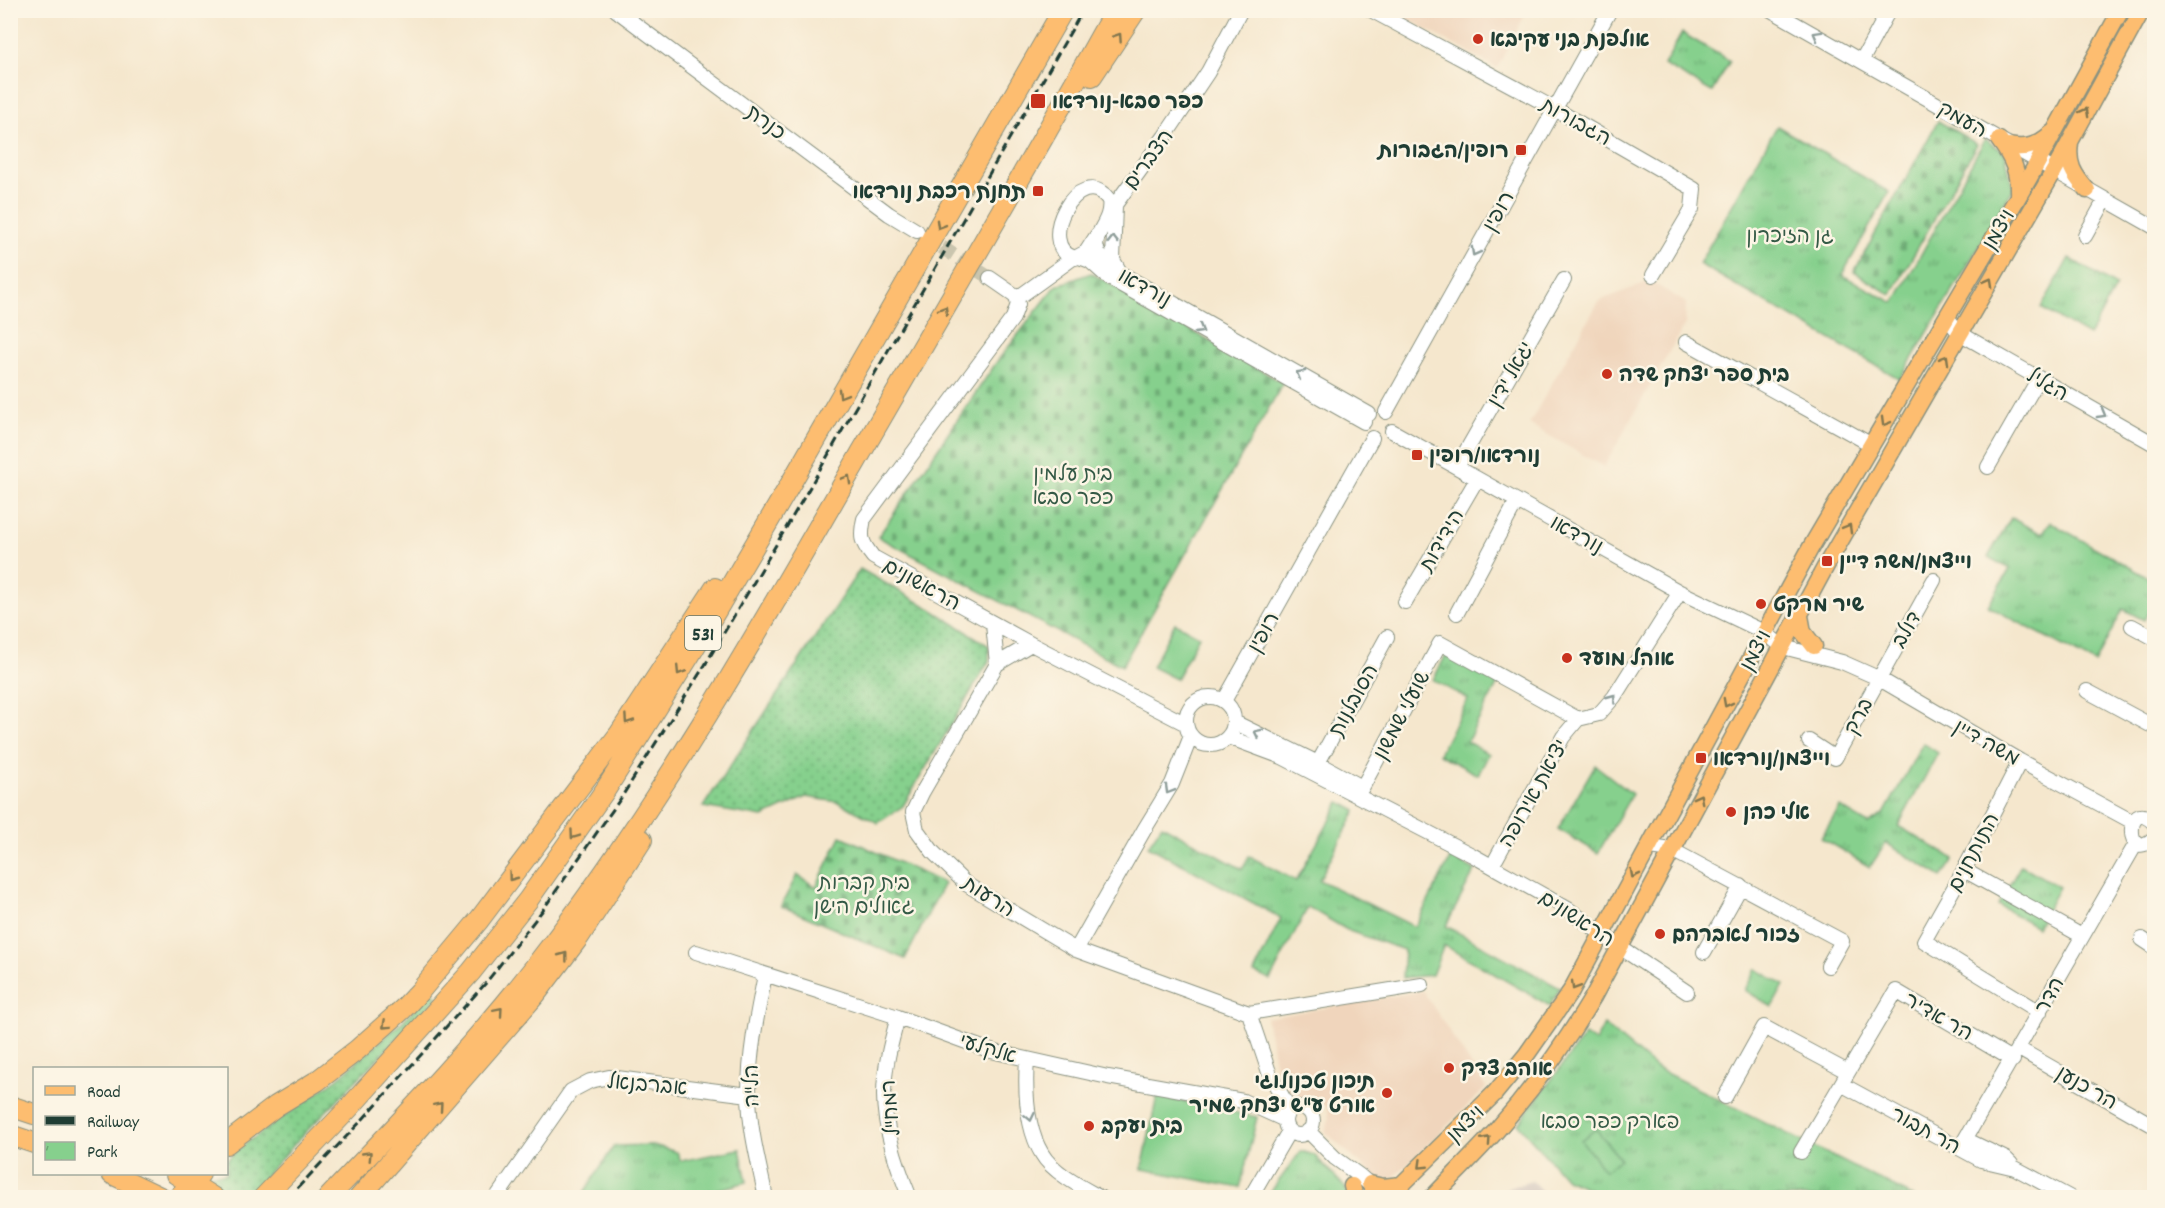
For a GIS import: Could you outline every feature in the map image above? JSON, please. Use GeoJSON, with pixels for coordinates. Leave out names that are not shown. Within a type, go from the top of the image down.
{"type":"FeatureCollection","features":[{"type":"Feature","properties":{"kind":"highway"},"geometry":{"type":"LineString","coordinates":[[985,147],[1053,10]]}},
{"type":"Feature","properties":{"kind":"highway","name":"531"},"geometry":{"type":"LineString","coordinates":[[263,1197],[436,1013],[496,942],[580,826],[690,656],[1063,10]]}},
{"type":"Feature","properties":{"kind":"highway","name":"531"},"geometry":{"type":"LineString","coordinates":[[328,1197],[471,1044],[565,928],[625,843],[678,761],[827,513],[1115,10]]}},
{"type":"Feature","properties":{"kind":"highway"},"geometry":{"type":"LineString","coordinates":[[1003,208],[1136,10]]}},
{"type":"Feature","properties":{"kind":"highway"},"geometry":{"type":"LineString","coordinates":[[228,1142],[276,1106],[317,1082],[380,1030],[420,991],[472,928],[620,733],[824,427]]}},
{"type":"Feature","properties":{"kind":"highway"},"geometry":{"type":"LineString","coordinates":[[359,1197],[535,995],[585,928],[682,774],[827,513]]}},
{"type":"Feature","properties":{"kind":"highway"},"geometry":{"type":"LineString","coordinates":[[10,1106],[33,1114]]}},
{"type":"Feature","properties":{"kind":"highway"},"geometry":{"type":"LineString","coordinates":[[10,1135],[33,1143]]}},
{"type":"Feature","properties":{"kind":"highway"},"geometry":{"type":"LineString","coordinates":[[118,1176],[140,1197]]}},
{"type":"Feature","properties":{"kind":"highway"},"geometry":{"type":"LineString","coordinates":[[118,1176],[162,1197]]}},
{"type":"Feature","properties":{"kind":"highway"},"geometry":{"type":"LineString","coordinates":[[177,1197],[189,1176],[214,1197]]}},
{"type":"Feature","properties":{"kind":"main road","name":"ויצמן"},"geometry":{"type":"LineString","coordinates":[[1385,1197],[1401,1185],[1472,1118],[1514,1071],[1562,1007],[1810,547],[2019,196],[2121,10]]}},
{"type":"Feature","properties":{"kind":"main road","name":"ויצמן"},"geometry":{"type":"LineString","coordinates":[[1432,1197],[1497,1130],[1577,1023],[1623,943],[1845,532],[2054,171],[2142,10]]}},
{"type":"Feature","properties":{"kind":"main road"},"geometry":{"type":"LineString","coordinates":[[2004,143],[2025,148],[2035,145],[2055,130]]}},
{"type":"Feature","properties":{"kind":"main road"},"geometry":{"type":"LineString","coordinates":[[2070,140],[2069,162],[2072,172],[2087,190]]}},
{"type":"Feature","properties":{"kind":"main road"},"geometry":{"type":"LineString","coordinates":[[2004,143],[2018,173],[2019,196]]}},
{"type":"Feature","properties":{"kind":"main road"},"geometry":{"type":"LineString","coordinates":[[1800,616],[1803,632],[1814,646]]}},
{"type":"Feature","properties":{"kind":"main road"},"geometry":{"type":"LineString","coordinates":[[1359,1191],[1401,1185]]}},
{"type":"Feature","properties":{"kind":"street","name":"כנרת"},"geometry":{"type":"LineString","coordinates":[[616,10],[889,214],[917,231]]}},
{"type":"Feature","properties":{"kind":"street","name":"הצברים"},"geometry":{"type":"LineString","coordinates":[[1076,258],[1090,247],[1112,209],[1165,136],[1216,56],[1241,10]]}},
{"type":"Feature","properties":{"kind":"street","name":"הגבורות"},"geometry":{"type":"LineString","coordinates":[[1371,10],[1555,109],[1694,189],[1692,210],[1653,275]]}},
{"type":"Feature","properties":{"kind":"street","name":"רופין"},"geometry":{"type":"LineString","coordinates":[[1386,412],[1610,10]]}},
{"type":"Feature","properties":{"kind":"street","name":"העמק"},"geometry":{"type":"LineString","coordinates":[[1771,10],[2154,227]]}},
{"type":"Feature","properties":{"kind":"street"},"geometry":{"type":"LineString","coordinates":[[1862,60],[1889,10]]}},
{"type":"Feature","properties":{"kind":"street"},"geometry":{"type":"LineString","coordinates":[[1047,275],[1057,260],[1061,248],[1057,238],[1058,227],[1067,208],[1078,192],[1094,189],[1105,194],[1110,202],[1113,260],[1121,274]]}},
{"type":"Feature","properties":{"kind":"street"},"geometry":{"type":"LineString","coordinates":[[2085,236],[2105,200]]}},
{"type":"Feature","properties":{"kind":"street","name":"נורדאו"},"geometry":{"type":"LineString","coordinates":[[1097,235],[1097,247],[1102,259],[1121,274],[1366,418]]}},
{"type":"Feature","properties":{"kind":"street","name":"נורדאו"},"geometry":{"type":"LineString","coordinates":[[1061,248],[1066,255],[1090,261],[1109,278],[1366,418]]}},
{"type":"Feature","properties":{"kind":"street"},"geometry":{"type":"LineString","coordinates":[[990,278],[1016,296],[1023,294],[1047,275],[1076,258]]}},
{"type":"Feature","properties":{"kind":"street","name":"יגאל ידין"},"geometry":{"type":"LineString","coordinates":[[1457,467],[1564,280]]}},
{"type":"Feature","properties":{"kind":"street","name":"הראשונים"},"geometry":{"type":"LineString","coordinates":[[1016,296],[1017,309],[1013,318],[864,519],[863,544],[873,557],[1189,730]]}},
{"type":"Feature","properties":{"kind":"street","name":"הגליל"},"geometry":{"type":"LineString","coordinates":[[1947,317],[1960,332],[2154,444]]}},
{"type":"Feature","properties":{"kind":"street"},"geometry":{"type":"LineString","coordinates":[[1686,342],[1872,445]]}},
{"type":"Feature","properties":{"kind":"street"},"geometry":{"type":"LineString","coordinates":[[1988,467],[2039,378]]}},
{"type":"Feature","properties":{"kind":"street"},"geometry":{"type":"LineString","coordinates":[[1377,410],[1386,412],[1394,423],[1392,431],[1381,439],[1372,438],[1366,431],[1366,418],[1377,410]]}},
{"type":"Feature","properties":{"kind":"street","name":"נורדאו"},"geometry":{"type":"LineString","coordinates":[[1392,431],[1680,592],[1764,632]]}},
{"type":"Feature","properties":{"kind":"street","name":"רופין"},"geometry":{"type":"LineString","coordinates":[[1224,701],[1372,438]]}},
{"type":"Feature","properties":{"kind":"street","name":"הידידות"},"geometry":{"type":"LineString","coordinates":[[1405,602],[1477,478]]}},
{"type":"Feature","properties":{"kind":"street"},"geometry":{"type":"LineString","coordinates":[[1457,613],[1517,501]]}},
{"type":"Feature","properties":{"kind":"street","name":"דולב"},"geometry":{"type":"LineString","coordinates":[[1878,678],[1934,580]]}},
{"type":"Feature","properties":{"kind":"street","name":"יציאת אירופה"},"geometry":{"type":"LineString","coordinates":[[1496,859],[1563,737],[1578,719],[1599,714],[1614,697],[1680,592]]}},
{"type":"Feature","properties":{"kind":"street"},"geometry":{"type":"LineString","coordinates":[[993,624],[997,664]]}},
{"type":"Feature","properties":{"kind":"street"},"geometry":{"type":"LineString","coordinates":[[2132,626],[2154,638]]}},
{"type":"Feature","properties":{"kind":"street","name":"משה דיין"},"geometry":{"type":"LineString","coordinates":[[1764,632],[1878,678],[2020,761],[2133,822]]}},
{"type":"Feature","properties":{"kind":"street","name":"הסובלנות"},"geometry":{"type":"LineString","coordinates":[[1318,763],[1387,637]]}},
{"type":"Feature","properties":{"kind":"street","name":"משה דיין"},"geometry":{"type":"LineString","coordinates":[[1786,641],[1814,646],[1842,662]]}},
{"type":"Feature","properties":{"kind":"street","name":"שועלי שמשון"},"geometry":{"type":"LineString","coordinates":[[1362,788],[1440,643],[1578,719]]}},
{"type":"Feature","properties":{"kind":"street","name":"הרעות"},"geometry":{"type":"LineString","coordinates":[[1031,644],[997,664],[913,812],[917,830],[933,852],[966,884],[1076,950],[1250,1013],[1422,985]]}},
{"type":"Feature","properties":{"kind":"street","name":"ברק"},"geometry":{"type":"LineString","coordinates":[[1809,741],[1835,759],[1878,678]]}},
{"type":"Feature","properties":{"kind":"street"},"geometry":{"type":"LineString","coordinates":[[2087,691],[2154,727]]}},
{"type":"Feature","properties":{"kind":"street"},"geometry":{"type":"LineString","coordinates":[[1076,950],[1172,784],[1189,730],[1189,708],[1201,698],[1217,698],[1230,707],[1234,722],[1228,737],[1221,742],[1205,744],[1189,730]]}},
{"type":"Feature","properties":{"kind":"street","name":"הראשונים"},"geometry":{"type":"LineString","coordinates":[[1234,722],[1318,763],[1496,859],[1583,909],[1605,930]]}},
{"type":"Feature","properties":{"kind":"street","name":"הראשונים"},"geometry":{"type":"LineString","coordinates":[[1228,737],[1282,757],[1357,794],[1568,909],[1623,943]]}},
{"type":"Feature","properties":{"kind":"street","name":"התותחנים"},"geometry":{"type":"LineString","coordinates":[[2020,761],[1964,870],[1924,941],[2001,988],[2043,1007]]}},
{"type":"Feature","properties":{"kind":"street"},"geometry":{"type":"LineString","coordinates":[[2153,817],[2140,818],[2133,822],[2130,831],[2137,842],[2147,843],[2154,838]]}},
{"type":"Feature","properties":{"kind":"street","name":"הדר"},"geometry":{"type":"LineString","coordinates":[[1963,1144],[2137,842]]}},
{"type":"Feature","properties":{"kind":"street"},"geometry":{"type":"LineString","coordinates":[[1650,847],[1672,850],[1842,941],[1828,966]]}},
{"type":"Feature","properties":{"kind":"street"},"geometry":{"type":"LineString","coordinates":[[1655,881],[1676,864],[1695,862]]}},
{"type":"Feature","properties":{"kind":"street"},"geometry":{"type":"LineString","coordinates":[[1964,870],[2082,936]]}},
{"type":"Feature","properties":{"kind":"street"},"geometry":{"type":"LineString","coordinates":[[1704,952],[1741,886]]}},
{"type":"Feature","properties":{"kind":"street"},"geometry":{"type":"LineString","coordinates":[[1623,943],[1641,962],[1687,992]]}},
{"type":"Feature","properties":{"kind":"street","name":"אלקלעי"},"geometry":{"type":"LineString","coordinates":[[696,952],[898,1017],[991,1051],[1108,1077],[1243,1101],[1288,1120]]}},
{"type":"Feature","properties":{"kind":"street","name":"הל\"ה"},"geometry":{"type":"LineString","coordinates":[[765,975],[752,1040],[749,1095],[756,1153],[766,1197]]}},
{"type":"Feature","properties":{"kind":"street","name":"הר אדיר"},"geometry":{"type":"LineString","coordinates":[[1844,1078],[1896,991],[2016,1054]]}},
{"type":"Feature","properties":{"kind":"street"},"geometry":{"type":"LineString","coordinates":[[1250,1013],[1270,1075],[1288,1120],[1299,1134],[1308,1131],[1312,1122],[1309,1111],[1301,1107],[1288,1120],[1250,1197]]}},
{"type":"Feature","properties":{"kind":"street","name":"רמח\"ל"},"geometry":{"type":"LineString","coordinates":[[898,1017],[888,1058],[884,1095],[888,1131],[910,1197]]}},
{"type":"Feature","properties":{"kind":"street","name":"הר תבור"},"geometry":{"type":"LineString","coordinates":[[1725,1097],[1764,1027],[1844,1078],[1963,1144],[1981,1160],[2015,1168],[2072,1197]]}},
{"type":"Feature","properties":{"kind":"street","name":"הר כנען"},"geometry":{"type":"LineString","coordinates":[[2016,1054],[2154,1126]]}},
{"type":"Feature","properties":{"kind":"street"},"geometry":{"type":"LineString","coordinates":[[1027,1059],[1025,1091],[1032,1126],[1042,1155],[1058,1172],[1101,1197]]}},
{"type":"Feature","properties":{"kind":"street","name":"אברבנאל"},"geometry":{"type":"LineString","coordinates":[[496,1197],[570,1091],[590,1081],[609,1077],[749,1095]]}},
{"type":"Feature","properties":{"kind":"street"},"geometry":{"type":"LineString","coordinates":[[1801,1152],[1844,1078]]}},
{"type":"Feature","properties":{"kind":"street"},"geometry":{"type":"LineString","coordinates":[[1308,1131],[1335,1158],[1359,1191],[1385,1197]]}},
{"type":"Feature","properties":{"kind":"shaded area","name":"אולפנת בני עקיבא"},"geometry":{"type":"Polygon","coordinates":[[[1391,10],[1527,10],[1527,11],[1497,68],[1391,10]]]}},
{"type":"Feature","properties":{"kind":"shaded area","name":"בית ספר יצחק שדה"},"geometry":{"type":"Polygon","coordinates":[[[1650,281],[1686,303],[1685,324],[1604,467],[1529,424],[1599,301],[1650,281]]]}},
{"type":"Feature","properties":{"kind":"shaded area","name":"תיכון טכנולוגי אורט ע\"ש יצחק שמיר"},"geometry":{"type":"Polygon","coordinates":[[[1423,991],[1486,1088],[1385,1186],[1325,1132],[1329,1119],[1327,1107],[1316,1100],[1296,1098],[1278,1075],[1266,1018],[1423,991]]]}},
{"type":"Feature","properties":{"kind":"shaded area"},"geometry":{"type":"Polygon","coordinates":[[[1532,1181],[1548,1197],[1477,1197],[1532,1181]]]}},
{"type":"Feature","properties":{"kind":"green space"},"geometry":{"type":"Polygon","coordinates":[[[1682,33],[1730,61],[1712,92],[1664,65],[1682,33]]]}},
{"type":"Feature","properties":{"kind":"green space"},"geometry":{"type":"Polygon","coordinates":[[[1938,121],[1977,144],[1891,295],[1854,272],[1938,121]]]}},
{"type":"Feature","properties":{"kind":"green space","name":"גן הזיכרון"},"geometry":{"type":"Polygon","coordinates":[[[1777,126],[1889,192],[1842,275],[1894,303],[1985,139],[2005,153],[2013,189],[1900,379],[1699,264],[1777,126]]]}},
{"type":"Feature","properties":{"kind":"green space"},"geometry":{"type":"Polygon","coordinates":[[[2069,258],[2116,286],[2089,336],[2041,308],[2069,258]]]}},
{"type":"Feature","properties":{"kind":"green space","name":"בית עלמין כפר סבא"},"geometry":{"type":"Polygon","coordinates":[[[1091,273],[1283,383],[1122,666],[878,537],[996,363],[1056,286],[1091,273]]]}},
{"type":"Feature","properties":{"kind":"green space"},"geometry":{"type":"Polygon","coordinates":[[[2011,518],[2042,534],[2050,522],[2154,581],[2154,601],[2144,620],[2123,609],[2095,663],[1988,606],[2010,569],[1988,557],[2011,518]]]}},
{"type":"Feature","properties":{"kind":"green space"},"geometry":{"type":"Polygon","coordinates":[[[860,569],[931,609],[989,646],[989,661],[903,806],[878,823],[838,802],[806,797],[763,817],[703,807],[860,569]]]}},
{"type":"Feature","properties":{"kind":"green space"},"geometry":{"type":"Polygon","coordinates":[[[1175,623],[1199,636],[1176,679],[1152,667],[1175,623]]]}},
{"type":"Feature","properties":{"kind":"green space"},"geometry":{"type":"Polygon","coordinates":[[[1446,655],[1498,683],[1467,742],[1489,754],[1478,775],[1439,754],[1468,699],[1433,680],[1446,655]]]}},
{"type":"Feature","properties":{"kind":"green space"},"geometry":{"type":"Polygon","coordinates":[[[1923,743],[1938,753],[1898,826],[1954,859],[1942,877],[1886,843],[1870,867],[1821,838],[1840,807],[1868,824],[1884,814],[1923,743]]]}},
{"type":"Feature","properties":{"kind":"green space"},"geometry":{"type":"Polygon","coordinates":[[[1595,765],[1632,794],[1598,853],[1558,829],[1595,765]]]}},
{"type":"Feature","properties":{"kind":"green space"},"geometry":{"type":"Polygon","coordinates":[[[1340,802],[1356,811],[1319,880],[1415,927],[1451,857],[1475,870],[1446,926],[1560,988],[1550,1006],[1444,945],[1432,975],[1402,978],[1404,950],[1349,931],[1308,907],[1270,980],[1254,973],[1281,918],[1148,846],[1162,825],[1242,869],[1249,856],[1296,881],[1340,802]]]}},
{"type":"Feature","properties":{"kind":"green space","name":"בית קברות גאולים הישן"},"geometry":{"type":"Polygon","coordinates":[[[841,836],[944,883],[905,959],[781,906],[797,875],[816,887],[841,836]]]}},
{"type":"Feature","properties":{"kind":"green space"},"geometry":{"type":"Polygon","coordinates":[[[2021,865],[2059,887],[2037,927],[1998,905],[2021,865]]]}},
{"type":"Feature","properties":{"kind":"green space"},"geometry":{"type":"Polygon","coordinates":[[[1756,969],[1784,985],[1772,1007],[1745,990],[1756,969]]]}},
{"type":"Feature","properties":{"kind":"green space"},"geometry":{"type":"Polygon","coordinates":[[[432,991],[438,997],[302,1136],[246,1197],[233,1197],[205,1180],[211,1175],[228,1175],[228,1159],[238,1149],[337,1079],[399,1025],[432,991]]]}},
{"type":"Feature","properties":{"kind":"green space","name":"פארק כפר סבא"},"geometry":{"type":"Polygon","coordinates":[[[1604,1025],[1656,1068],[1914,1197],[1608,1197],[1566,1179],[1518,1124],[1585,1035],[1595,1042],[1604,1025]]]}},
{"type":"Feature","properties":{"kind":"green space"},"geometry":{"type":"Polygon","coordinates":[[[1157,1096],[1257,1117],[1240,1188],[1142,1169],[1157,1096]]]}},
{"type":"Feature","properties":{"kind":"green space"},"geometry":{"type":"Polygon","coordinates":[[[1596,1129],[1620,1159],[1605,1171],[1581,1140],[1596,1129]]]}},
{"type":"Feature","properties":{"kind":"green space"},"geometry":{"type":"Polygon","coordinates":[[[653,1145],[677,1152],[681,1161],[740,1149],[747,1182],[689,1197],[581,1197],[614,1146],[653,1145]]]}},
{"type":"Feature","properties":{"kind":"green space"},"geometry":{"type":"Polygon","coordinates":[[[1301,1151],[1314,1155],[1345,1187],[1349,1198],[1266,1198],[1301,1151]]]}},
{"type":"Feature","properties":{"kind":"tunnel"},"geometry":{"type":"LineString","coordinates":[[924,236],[990,278]]}},
{"type":"Feature","properties":{"kind":"railway"},"geometry":{"type":"LineString","coordinates":[[288,1198],[485,984],[542,911],[621,798],[705,665],[803,499],[1083,10]]}},
{"type":"Feature","properties":{"kind":"place","name":"אולפנת בני עקיבא"},"geometry":{"type":"Point","coordinates":[1478,39]}},
{"type":"Feature","properties":{"kind":"place","name":"כפר סבא-נורדאו"},"geometry":{"type":"Point","coordinates":[1038,101]}},
{"type":"Feature","properties":{"kind":"place","name":"רופין/הגבורות"},"geometry":{"type":"Point","coordinates":[1521,150]}},
{"type":"Feature","properties":{"kind":"place","name":"תחנת רכבת נורדאו"},"geometry":{"type":"Point","coordinates":[1038,191]}},
{"type":"Feature","properties":{"kind":"place","name":"בית ספר יצחק שדה"},"geometry":{"type":"Point","coordinates":[1607,374]}},
{"type":"Feature","properties":{"kind":"place","name":"נורדאו/רופין"},"geometry":{"type":"Point","coordinates":[1417,455]}},
{"type":"Feature","properties":{"kind":"place","name":"וייצמן/משה דיין"},"geometry":{"type":"Point","coordinates":[1827,561]}},
{"type":"Feature","properties":{"kind":"place","name":"שיר מרקט"},"geometry":{"type":"Point","coordinates":[1761,604]}},
{"type":"Feature","properties":{"kind":"place","name":"אוהל מועד"},"geometry":{"type":"Point","coordinates":[1567,658]}},
{"type":"Feature","properties":{"kind":"place","name":"וייצמן/נורדאו"},"geometry":{"type":"Point","coordinates":[1701,758]}},
{"type":"Feature","properties":{"kind":"place","name":"אלי כהן"},"geometry":{"type":"Point","coordinates":[1731,812]}},
{"type":"Feature","properties":{"kind":"place","name":"זכור לאברהם"},"geometry":{"type":"Point","coordinates":[1660,934]}},
{"type":"Feature","properties":{"kind":"place","name":"אוהב צדק"},"geometry":{"type":"Point","coordinates":[1449,1068]}},
{"type":"Feature","properties":{"kind":"place","name":"תיכון טכנולוגי אורט ע\"ש יצחק שמיר"},"geometry":{"type":"Point","coordinates":[1387,1093]}},
{"type":"Feature","properties":{"kind":"place","name":"בית יעקב"},"geometry":{"type":"Point","coordinates":[1089,1126]}}]}
